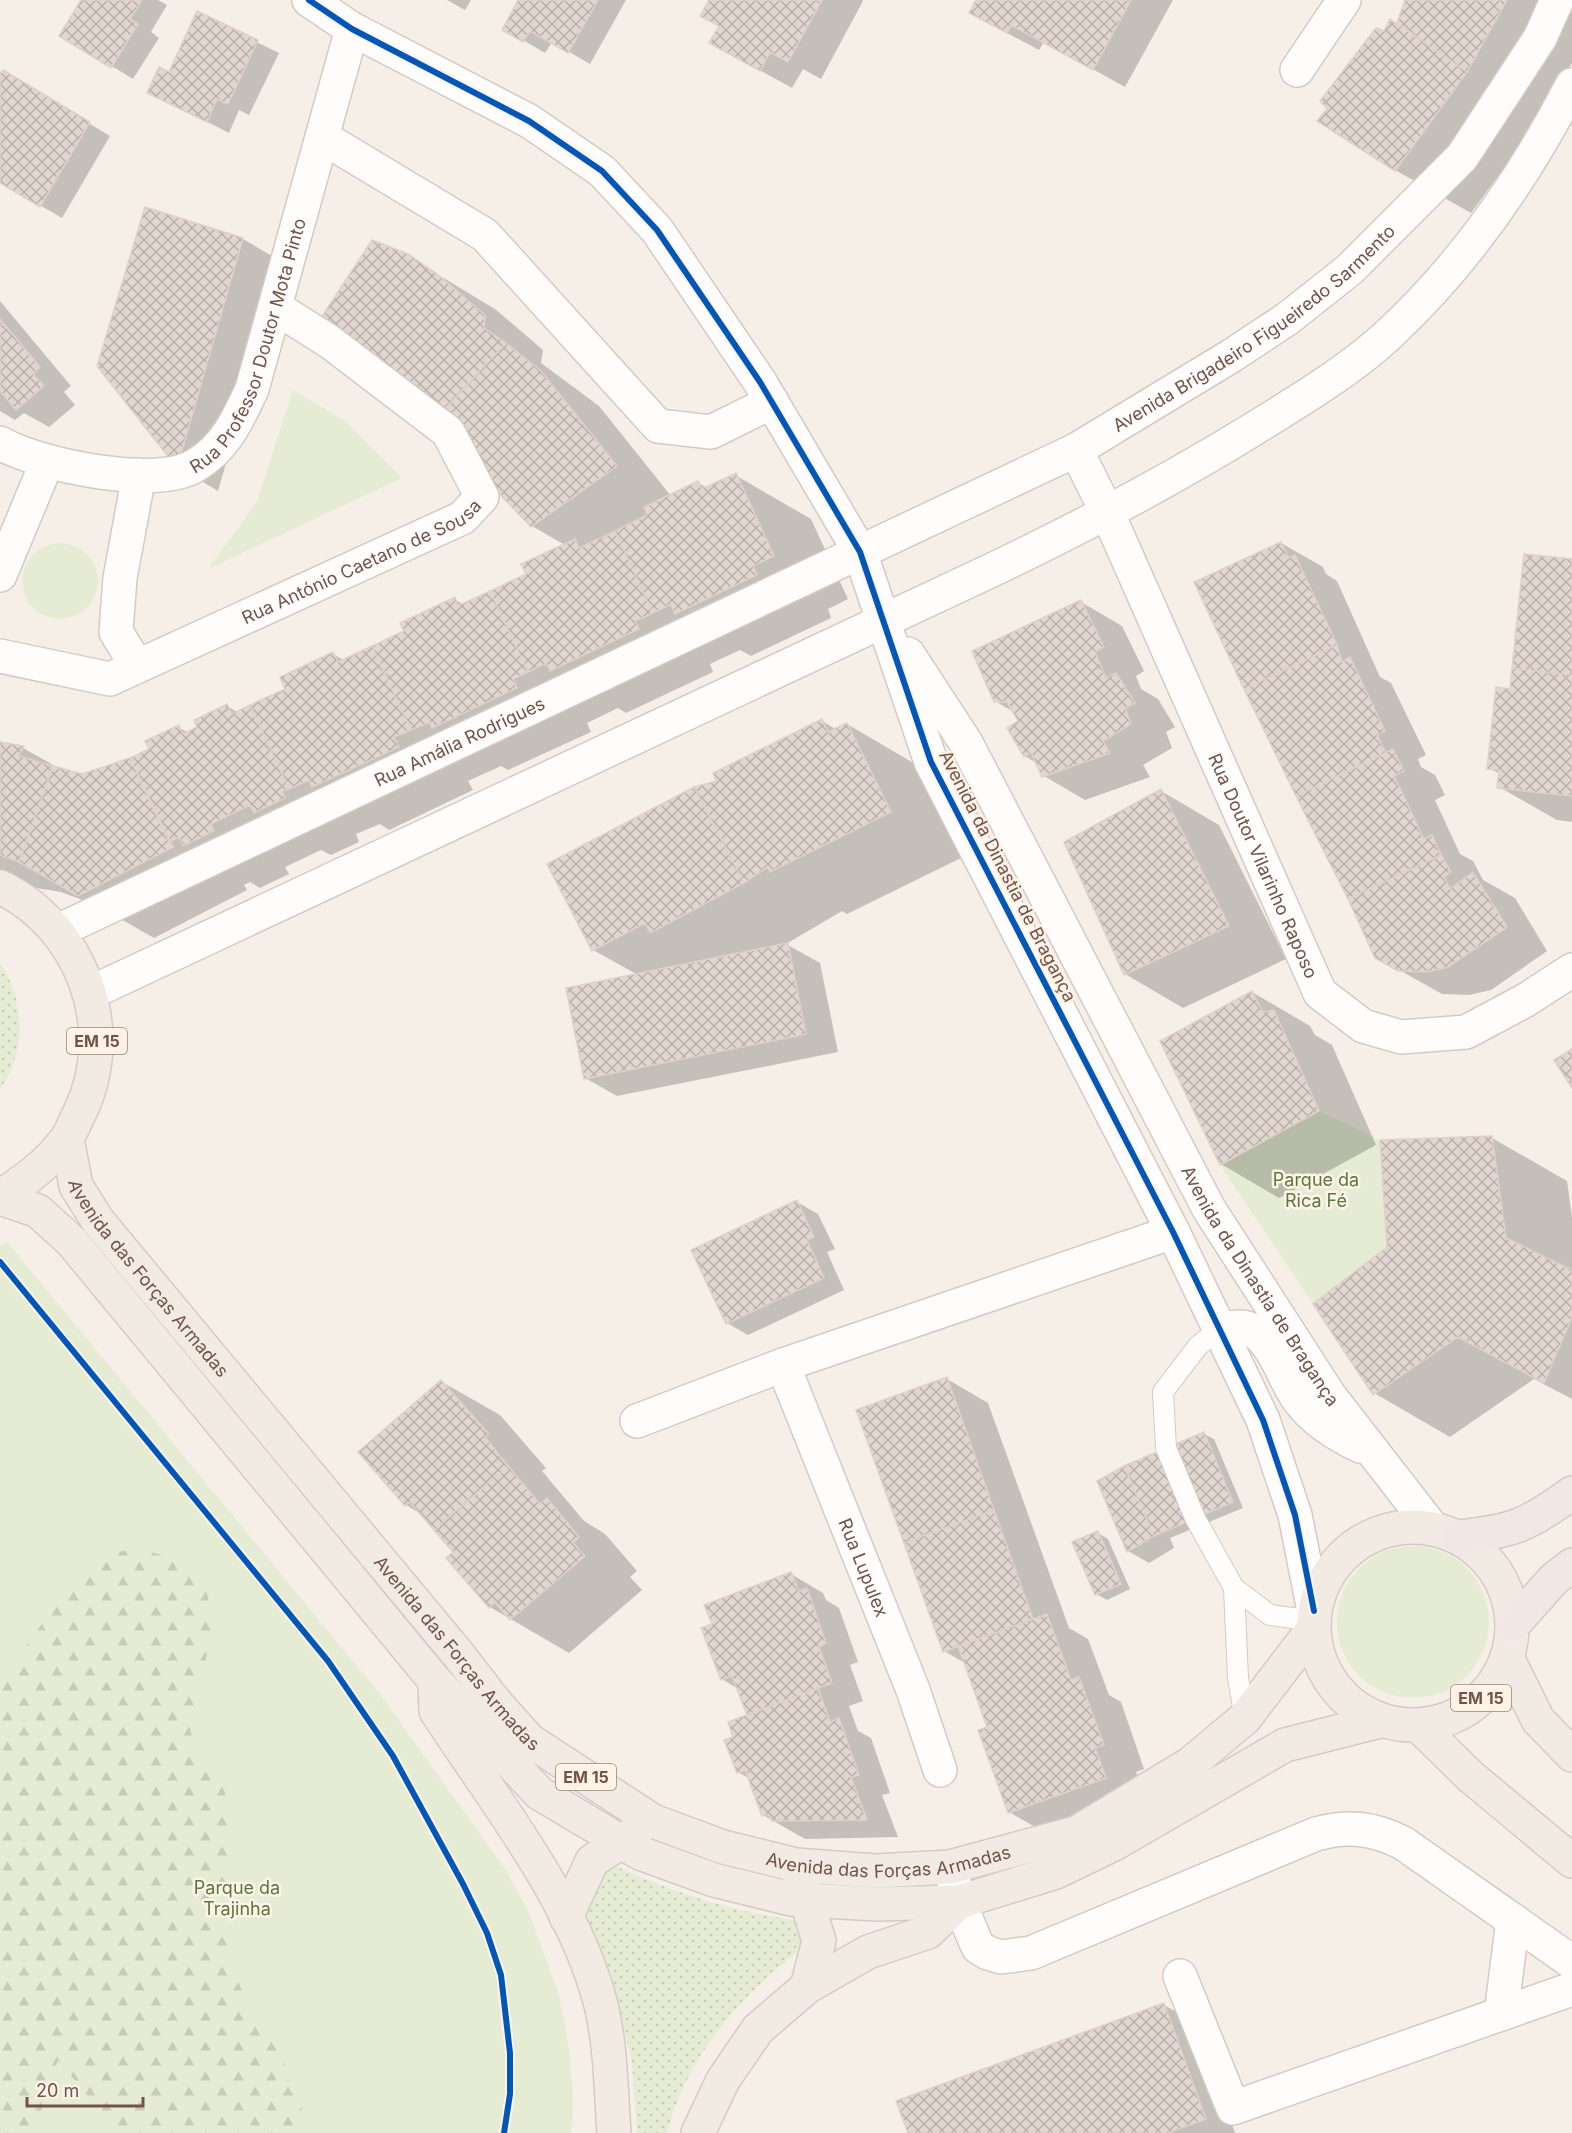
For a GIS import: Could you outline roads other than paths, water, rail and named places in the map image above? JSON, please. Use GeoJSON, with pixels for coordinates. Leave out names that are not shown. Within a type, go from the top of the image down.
{"type":"FeatureCollection","features":[{"type":"Feature","properties":{"kind":"highway"},"geometry":{"type":"LineString","coordinates":[[1445,1533],[1498,1533],[1536,1519],[1572,1493]]}},
{"type":"Feature","properties":{"kind":"highway"},"geometry":{"type":"LineString","coordinates":[[1510,1641],[1554,1579],[1572,1565]]}},
{"type":"Feature","properties":{"kind":"main road","name":"EM 15"},"geometry":{"type":"LineString","coordinates":[[0,887],[20,897],[58,931],[77,960],[90,993],[97,1043],[89,1093],[67,1139],[36,1173],[0,1198]]}},
{"type":"Feature","properties":{"kind":"main road","name":"Avenida das Forças Armadas"},"geometry":{"type":"LineString","coordinates":[[67,1139],[76,1186],[98,1221],[458,1654],[496,1703],[529,1740],[652,1821],[723,1847],[796,1865],[875,1871],[950,1867],[1076,1833],[1190,1764],[1245,1718],[1314,1621]]}},
{"type":"Feature","properties":{"kind":"main road","name":"Avenida das Forças Armadas"},"geometry":{"type":"LineString","coordinates":[[0,1198],[38,1210],[72,1242],[435,1681],[538,1793],[640,1853],[714,1880],[791,1899],[876,1904],[959,1902],[1056,1872],[1114,1844],[1285,1745],[1380,1720]]}},
{"type":"Feature","properties":{"kind":"main road","name":"EM 15"},"geometry":{"type":"LineString","coordinates":[[1445,1533],[1401,1527],[1370,1536],[1344,1554],[1324,1580],[1314,1621],[1319,1659],[1332,1685],[1353,1707],[1399,1726],[1419,1726],[1448,1720],[1474,1706],[1494,1684],[1510,1641]]}},
{"type":"Feature","properties":{"kind":"main road"},"geometry":{"type":"LineString","coordinates":[[1445,1533],[1480,1552],[1497,1573],[1508,1598],[1510,1641],[1538,1720],[1572,1755]]}},
{"type":"Feature","properties":{"kind":"main road"},"geometry":{"type":"LineString","coordinates":[[435,1681],[436,1711],[540,1870],[573,1930],[601,2007],[614,2133]]}},
{"type":"Feature","properties":{"kind":"main road"},"geometry":{"type":"LineString","coordinates":[[1419,1726],[1470,1776],[1572,1861]]}},
{"type":"Feature","properties":{"kind":"main road"},"geometry":{"type":"LineString","coordinates":[[573,1930],[592,1861],[652,1821]]}},
{"type":"Feature","properties":{"kind":"main road"},"geometry":{"type":"LineString","coordinates":[[796,1865],[819,1941],[807,1987]]}},
{"type":"Feature","properties":{"kind":"main road"},"geometry":{"type":"LineString","coordinates":[[698,2133],[723,2080],[758,2029],[807,1987],[868,1952],[928,1932],[959,1902]]}},
{"type":"Feature","properties":{"kind":"street","name":"Avenida da Dinastia de Bragança"},"geometry":{"type":"LineString","coordinates":[[309,0],[352,29],[529,121],[602,171],[657,230],[772,402],[860,552],[885,620],[931,762],[1173,1232],[1263,1420],[1295,1515],[1314,1621]]}},
{"type":"Feature","properties":{"kind":"street"},"geometry":{"type":"LineString","coordinates":[[1297,70],[1344,0]]}},
{"type":"Feature","properties":{"kind":"street","name":"Avenida Brigadeiro Figueiredo Sarmento"},"geometry":{"type":"LineString","coordinates":[[860,552],[1076,450],[1231,356],[1287,319],[1349,270],[1462,157],[1540,38],[1557,0]]}},
{"type":"Feature","properties":{"kind":"street","name":"Rua Professor Doutor Mota Pinto"},"geometry":{"type":"LineString","coordinates":[[0,443],[47,462],[139,476],[162,474],[195,466],[229,437],[252,389],[352,29]]}},
{"type":"Feature","properties":{"kind":"street"},"geometry":{"type":"LineString","coordinates":[[90,993],[1108,514],[1302,399],[1386,337],[1469,249],[1544,141],[1572,85]]}},
{"type":"Feature","properties":{"kind":"street"},"geometry":{"type":"LineString","coordinates":[[322,136],[484,235],[658,426],[711,432],[772,402]]}},
{"type":"Feature","properties":{"kind":"street","name":"Rua António Caetano de Sousa"},"geometry":{"type":"LineString","coordinates":[[0,656],[110,679],[462,518],[483,497],[448,432],[330,342],[275,307]]}},
{"type":"Feature","properties":{"kind":"street","name":"Rua Doutor Vilarinho Raposo"},"geometry":{"type":"LineString","coordinates":[[1076,450],[1108,514],[1320,993],[1363,1026],[1401,1037],[1466,1032],[1526,1000],[1572,970]]}},
{"type":"Feature","properties":{"kind":"street"},"geometry":{"type":"LineString","coordinates":[[0,575],[47,462]]}},
{"type":"Feature","properties":{"kind":"street"},"geometry":{"type":"LineString","coordinates":[[137,666],[116,632],[120,578],[139,476]]}},
{"type":"Feature","properties":{"kind":"street","name":"Rua Amália Rodrigues"},"geometry":{"type":"LineString","coordinates":[[58,931],[860,552]]}},
{"type":"Feature","properties":{"kind":"street","name":"Avenida da Dinastia de Bragança"},"geometry":{"type":"LineString","coordinates":[[885,620],[966,743],[1209,1209],[1329,1395],[1369,1450],[1445,1533]]}},
{"type":"Feature","properties":{"kind":"street"},"geometry":{"type":"LineString","coordinates":[[636,1420],[783,1365],[1173,1232]]}},
{"type":"Feature","properties":{"kind":"street"},"geometry":{"type":"LineString","coordinates":[[1219,1329],[1245,1327],[1258,1335],[1270,1349],[1298,1399],[1320,1422],[1369,1450]]}},
{"type":"Feature","properties":{"kind":"street","name":"Rua Lupulex"},"geometry":{"type":"LineString","coordinates":[[783,1365],[913,1690],[940,1770]]}},
{"type":"Feature","properties":{"kind":"street"},"geometry":{"type":"LineString","coordinates":[[950,1867],[959,1902],[978,1947],[988,1953],[1016,1957],[1032,1953],[1316,1834],[1348,1827],[1384,1833],[1403,1842],[1572,1962]]}},
{"type":"Feature","properties":{"kind":"street"},"geometry":{"type":"LineString","coordinates":[[1501,2014],[1513,1920]]}},
{"type":"Feature","properties":{"kind":"street"},"geometry":{"type":"LineString","coordinates":[[1180,1976],[1233,2108],[1572,1989]]}},
{"type":"Feature","properties":{"kind":"lane"},"geometry":{"type":"LineString","coordinates":[[1219,1329],[1197,1346],[1163,1392],[1166,1448],[1195,1518],[1234,1588],[1270,1615],[1314,1621]]}},
{"type":"Feature","properties":{"kind":"lane"},"geometry":{"type":"LineString","coordinates":[[1234,1588],[1238,1678],[1245,1718]]}},
{"type":"Feature","properties":{"kind":"park label","name":"Parque da Rica Fé"},"geometry":{"type":"Point","coordinates":[1316,1189]}},
{"type":"Feature","properties":{"kind":"park label","name":"Parque da Trajinha"},"geometry":{"type":"Point","coordinates":[237,1897]}}]}
